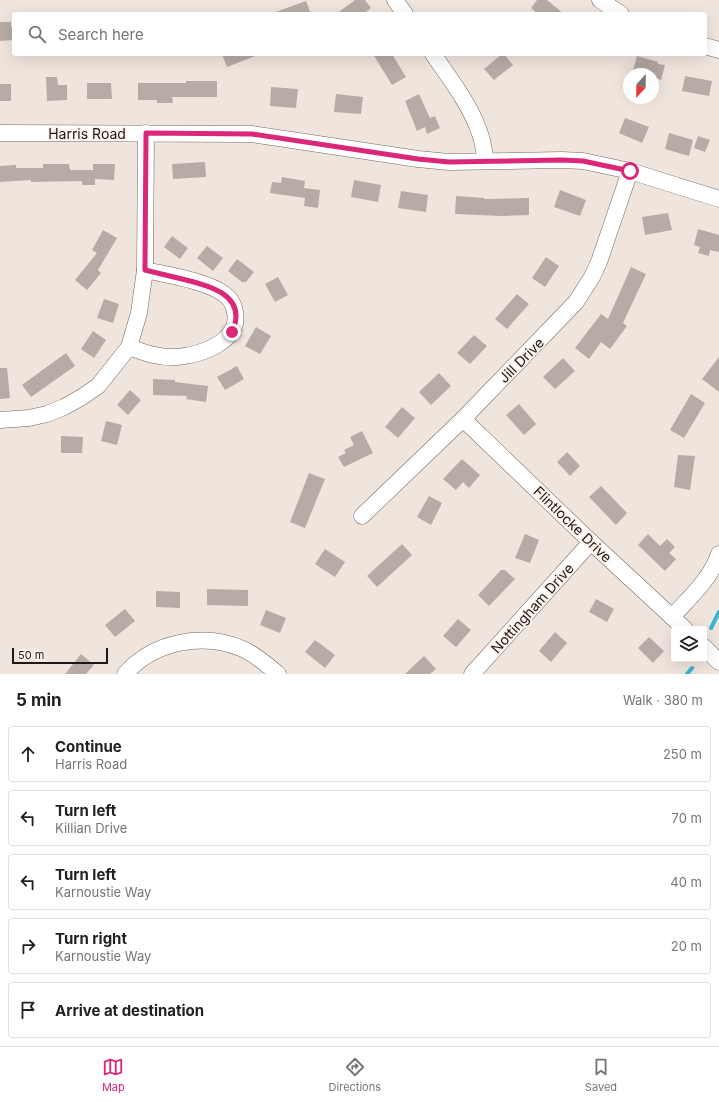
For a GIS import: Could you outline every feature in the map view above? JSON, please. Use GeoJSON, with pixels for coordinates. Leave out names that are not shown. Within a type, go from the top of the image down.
{"type":"FeatureCollection","features":[{"type":"Feature","properties":{"kind":"street"},"geometry":{"type":"LineString","coordinates":[[395,0],[404,12]]}},
{"type":"Feature","properties":{"kind":"street"},"geometry":{"type":"LineString","coordinates":[[600,0],[619,12]]}},
{"type":"Feature","properties":{"kind":"street"},"geometry":{"type":"LineString","coordinates":[[707,47],[719,50]]}},
{"type":"Feature","properties":{"kind":"street"},"geometry":{"type":"LineString","coordinates":[[434,56],[454,85],[475,121],[480,133],[486,161]]}},
{"type":"Feature","properties":{"kind":"street","name":"Harris Road"},"geometry":{"type":"LineString","coordinates":[[0,133],[252,134],[418,159],[449,162],[583,161],[630,171],[719,199]]}},
{"type":"Feature","properties":{"kind":"street"},"geometry":{"type":"LineString","coordinates":[[0,420],[29,418],[47,414],[82,397],[98,386],[129,347],[139,313],[145,270],[146,133]]}},
{"type":"Feature","properties":{"kind":"street","name":"Jill Drive"},"geometry":{"type":"LineString","coordinates":[[362,516],[462,418],[576,302],[592,277],[599,262],[630,171]]}},
{"type":"Feature","properties":{"kind":"street"},"geometry":{"type":"LineString","coordinates":[[129,347],[146,354],[177,357],[204,350],[224,341],[232,332],[234,326],[236,314],[232,303],[224,294],[202,284],[145,270]]}},
{"type":"Feature","properties":{"kind":"street","name":"Flintlocke Drive"},"geometry":{"type":"LineString","coordinates":[[462,418],[591,542],[682,626]]}},
{"type":"Feature","properties":{"kind":"street","name":"Nottingham Drive"},"geometry":{"type":"LineString","coordinates":[[472,674],[591,542]]}},
{"type":"Feature","properties":{"kind":"street"},"geometry":{"type":"LineString","coordinates":[[672,617],[708,577],[719,554]]}},
{"type":"Feature","properties":{"kind":"street"},"geometry":{"type":"LineString","coordinates":[[125,674],[143,659],[159,649],[174,644],[208,641],[228,643],[244,650],[258,658],[278,674]]}},
{"type":"Feature","properties":{"kind":"street"},"geometry":{"type":"LineString","coordinates":[[707,650],[719,662]]}},
{"type":"Feature","properties":{"kind":"building"},"geometry":{"type":"Polygon","coordinates":[[[355,0],[365,0],[371,8],[366,12],[339,12],[355,0]]]}},
{"type":"Feature","properties":{"kind":"building"},"geometry":{"type":"Polygon","coordinates":[[[537,0],[547,0],[562,12],[536,12],[531,8],[537,0]]]}},
{"type":"Feature","properties":{"kind":"building"},"geometry":{"type":"Polygon","coordinates":[[[306,1],[310,12],[276,12],[306,1]]]}},
{"type":"Feature","properties":{"kind":"building"},"geometry":{"type":"Polygon","coordinates":[[[0,22],[11,22],[12,40],[0,41],[0,22]]]}},
{"type":"Feature","properties":{"kind":"building"},"geometry":{"type":"Polygon","coordinates":[[[223,56],[255,56],[227,67],[223,56]]]}},
{"type":"Feature","properties":{"kind":"building"},"geometry":{"type":"Polygon","coordinates":[[[374,56],[393,56],[406,77],[392,85],[374,56]]]}},
{"type":"Feature","properties":{"kind":"building"},"geometry":{"type":"Polygon","coordinates":[[[500,56],[506,56],[513,65],[494,80],[484,69],[500,56]]]}},
{"type":"Feature","properties":{"kind":"building"},"geometry":{"type":"Polygon","coordinates":[[[637,56],[665,65],[661,80],[659,79],[659,68],[634,68],[637,56]]]}},
{"type":"Feature","properties":{"kind":"building"},"geometry":{"type":"Polygon","coordinates":[[[685,76],[712,81],[709,96],[682,91],[685,76]]]}},
{"type":"Feature","properties":{"kind":"building"},"geometry":{"type":"Polygon","coordinates":[[[46,77],[57,77],[58,85],[67,85],[67,100],[47,101],[46,77]]]}},
{"type":"Feature","properties":{"kind":"building"},"geometry":{"type":"Polygon","coordinates":[[[186,81],[217,81],[217,97],[172,97],[173,103],[157,103],[157,100],[138,100],[138,83],[186,83],[186,81]]]}},
{"type":"Feature","properties":{"kind":"building"},"geometry":{"type":"Polygon","coordinates":[[[87,83],[111,83],[112,99],[87,99],[87,83]]]}},
{"type":"Feature","properties":{"kind":"building"},"geometry":{"type":"Polygon","coordinates":[[[0,84],[11,84],[11,101],[0,101],[0,84]]]}},
{"type":"Feature","properties":{"kind":"building"},"geometry":{"type":"Polygon","coordinates":[[[271,87],[298,89],[296,108],[270,106],[271,87]]]}},
{"type":"Feature","properties":{"kind":"building"},"geometry":{"type":"Polygon","coordinates":[[[336,94],[363,97],[361,114],[334,112],[336,94]]]}},
{"type":"Feature","properties":{"kind":"building"},"geometry":{"type":"Polygon","coordinates":[[[419,94],[430,118],[435,116],[440,128],[427,134],[425,127],[417,131],[405,101],[419,94]]]}},
{"type":"Feature","properties":{"kind":"building"},"geometry":{"type":"Polygon","coordinates":[[[625,118],[649,127],[642,143],[619,133],[625,118]]]}},
{"type":"Feature","properties":{"kind":"building"},"geometry":{"type":"Polygon","coordinates":[[[669,133],[693,140],[689,156],[665,149],[669,133]]]}},
{"type":"Feature","properties":{"kind":"building"},"geometry":{"type":"Polygon","coordinates":[[[698,136],[710,140],[705,152],[694,148],[698,136]]]}},
{"type":"Feature","properties":{"kind":"building"},"geometry":{"type":"Polygon","coordinates":[[[205,162],[206,177],[173,179],[172,164],[205,162]]]}},
{"type":"Feature","properties":{"kind":"building"},"geometry":{"type":"Polygon","coordinates":[[[43,164],[69,164],[70,170],[93,170],[93,164],[115,164],[114,180],[95,179],[95,185],[82,185],[82,181],[31,182],[31,180],[0,182],[0,166],[16,165],[16,168],[43,168],[43,164]]]}},
{"type":"Feature","properties":{"kind":"building"},"geometry":{"type":"Polygon","coordinates":[[[282,177],[305,181],[304,188],[320,190],[318,208],[304,206],[305,198],[270,193],[272,182],[281,183],[282,177]]]}},
{"type":"Feature","properties":{"kind":"building"},"geometry":{"type":"Polygon","coordinates":[[[354,180],[381,185],[378,202],[351,197],[354,180]]]}},
{"type":"Feature","properties":{"kind":"building"},"geometry":{"type":"Polygon","coordinates":[[[560,190],[586,200],[580,216],[554,207],[560,190]]]}},
{"type":"Feature","properties":{"kind":"building"},"geometry":{"type":"Polygon","coordinates":[[[401,191],[428,195],[426,212],[398,208],[401,191]]]}},
{"type":"Feature","properties":{"kind":"building"},"geometry":{"type":"Polygon","coordinates":[[[456,196],[484,199],[529,198],[529,215],[501,216],[455,214],[456,196]]]}},
{"type":"Feature","properties":{"kind":"building"},"geometry":{"type":"Polygon","coordinates":[[[668,213],[672,230],[645,235],[642,217],[668,213]]]}},
{"type":"Feature","properties":{"kind":"building"},"geometry":{"type":"Polygon","coordinates":[[[698,229],[719,235],[719,252],[710,250],[709,256],[698,253],[700,247],[694,245],[698,229]]]}},
{"type":"Feature","properties":{"kind":"building"},"geometry":{"type":"Polygon","coordinates":[[[103,230],[117,238],[98,270],[101,273],[87,290],[75,280],[97,253],[92,250],[103,230]]]}},
{"type":"Feature","properties":{"kind":"building"},"geometry":{"type":"Polygon","coordinates":[[[172,236],[188,248],[180,259],[164,247],[172,236]]]}},
{"type":"Feature","properties":{"kind":"building"},"geometry":{"type":"Polygon","coordinates":[[[207,246],[223,258],[213,271],[197,258],[207,246]]]}},
{"type":"Feature","properties":{"kind":"building"},"geometry":{"type":"Polygon","coordinates":[[[546,257],[559,266],[545,287],[532,278],[546,257]]]}},
{"type":"Feature","properties":{"kind":"building"},"geometry":{"type":"Polygon","coordinates":[[[237,259],[254,272],[246,282],[242,282],[228,271],[237,259]]]}},
{"type":"Feature","properties":{"kind":"building"},"geometry":{"type":"Polygon","coordinates":[[[631,267],[646,274],[623,323],[627,326],[610,349],[601,342],[589,359],[575,348],[601,314],[608,319],[631,267]]]}},
{"type":"Feature","properties":{"kind":"building"},"geometry":{"type":"Polygon","coordinates":[[[278,277],[288,295],[275,302],[265,284],[278,277]]]}},
{"type":"Feature","properties":{"kind":"building"},"geometry":{"type":"Polygon","coordinates":[[[517,294],[529,304],[507,329],[495,319],[517,294]]]}},
{"type":"Feature","properties":{"kind":"building"},"geometry":{"type":"Polygon","coordinates":[[[104,299],[119,304],[113,323],[97,318],[104,299]]]}},
{"type":"Feature","properties":{"kind":"building"},"geometry":{"type":"Polygon","coordinates":[[[256,327],[271,336],[260,354],[245,346],[256,327]]]}},
{"type":"Feature","properties":{"kind":"building"},"geometry":{"type":"Polygon","coordinates":[[[93,331],[106,340],[94,358],[81,349],[93,331]]]}},
{"type":"Feature","properties":{"kind":"building"},"geometry":{"type":"Polygon","coordinates":[[[474,335],[487,346],[470,364],[457,353],[474,335]]]}},
{"type":"Feature","properties":{"kind":"building"},"geometry":{"type":"Polygon","coordinates":[[[66,353],[75,366],[31,397],[22,385],[66,353]]]}},
{"type":"Feature","properties":{"kind":"building"},"geometry":{"type":"Polygon","coordinates":[[[719,357],[719,392],[702,379],[719,357]]]}},
{"type":"Feature","properties":{"kind":"building"},"geometry":{"type":"Polygon","coordinates":[[[563,358],[575,371],[555,389],[543,377],[563,358]]]}},
{"type":"Feature","properties":{"kind":"building"},"geometry":{"type":"Polygon","coordinates":[[[237,366],[244,379],[225,390],[217,377],[237,366]]]}},
{"type":"Feature","properties":{"kind":"building"},"geometry":{"type":"Polygon","coordinates":[[[0,368],[7,368],[10,398],[0,399],[0,368]]]}},
{"type":"Feature","properties":{"kind":"building"},"geometry":{"type":"Polygon","coordinates":[[[439,373],[451,386],[431,405],[419,392],[439,373]]]}},
{"type":"Feature","properties":{"kind":"building"},"geometry":{"type":"Polygon","coordinates":[[[153,379],[175,380],[175,382],[208,386],[206,402],[186,399],[187,396],[153,395],[153,379]]]}},
{"type":"Feature","properties":{"kind":"building"},"geometry":{"type":"Polygon","coordinates":[[[130,390],[141,400],[128,415],[117,405],[130,390]]]}},
{"type":"Feature","properties":{"kind":"building"},"geometry":{"type":"Polygon","coordinates":[[[691,394],[705,403],[684,438],[670,430],[691,394]]]}},
{"type":"Feature","properties":{"kind":"building"},"geometry":{"type":"Polygon","coordinates":[[[519,404],[536,424],[524,435],[506,415],[519,404]]]}},
{"type":"Feature","properties":{"kind":"building"},"geometry":{"type":"Polygon","coordinates":[[[402,407],[415,418],[398,438],[385,427],[402,407]]]}},
{"type":"Feature","properties":{"kind":"building"},"geometry":{"type":"Polygon","coordinates":[[[106,421],[122,425],[117,445],[101,441],[106,421]]]}},
{"type":"Feature","properties":{"kind":"building"},"geometry":{"type":"Polygon","coordinates":[[[362,431],[373,453],[344,467],[338,457],[346,453],[344,450],[354,445],[350,437],[362,431]]]}},
{"type":"Feature","properties":{"kind":"building"},"geometry":{"type":"Polygon","coordinates":[[[61,436],[83,437],[82,453],[61,453],[61,436]]]}},
{"type":"Feature","properties":{"kind":"building"},"geometry":{"type":"Polygon","coordinates":[[[567,452],[580,466],[570,476],[557,462],[567,452]]]}},
{"type":"Feature","properties":{"kind":"building"},"geometry":{"type":"Polygon","coordinates":[[[678,455],[695,456],[690,490],[674,487],[678,455]]]}},
{"type":"Feature","properties":{"kind":"building"},"geometry":{"type":"Polygon","coordinates":[[[462,459],[480,475],[469,488],[463,482],[456,490],[443,479],[462,459]]]}},
{"type":"Feature","properties":{"kind":"building"},"geometry":{"type":"Polygon","coordinates":[[[309,473],[325,479],[305,528],[290,522],[309,473]]]}},
{"type":"Feature","properties":{"kind":"building"},"geometry":{"type":"Polygon","coordinates":[[[601,486],[627,513],[616,525],[589,497],[601,486]]]}},
{"type":"Feature","properties":{"kind":"building"},"geometry":{"type":"Polygon","coordinates":[[[429,496],[442,503],[431,525],[417,517],[429,496]]]}},
{"type":"Feature","properties":{"kind":"building"},"geometry":{"type":"Polygon","coordinates":[[[525,534],[539,540],[530,563],[515,558],[525,534]]]}},
{"type":"Feature","properties":{"kind":"building"},"geometry":{"type":"Polygon","coordinates":[[[648,534],[660,546],[667,539],[675,547],[669,553],[676,559],[665,571],[638,545],[648,534]]]}},
{"type":"Feature","properties":{"kind":"building"},"geometry":{"type":"Polygon","coordinates":[[[402,544],[412,555],[377,587],[367,576],[402,544]]]}},
{"type":"Feature","properties":{"kind":"building"},"geometry":{"type":"Polygon","coordinates":[[[325,549],[345,562],[335,577],[315,564],[325,549]]]}},
{"type":"Feature","properties":{"kind":"building"},"geometry":{"type":"Polygon","coordinates":[[[501,570],[505,570],[515,579],[489,606],[478,595],[501,570]]]}},
{"type":"Feature","properties":{"kind":"building"},"geometry":{"type":"Polygon","coordinates":[[[207,589],[248,590],[248,606],[207,605],[207,589]]]}},
{"type":"Feature","properties":{"kind":"building"},"geometry":{"type":"Polygon","coordinates":[[[156,591],[180,592],[180,608],[156,607],[156,591]]]}},
{"type":"Feature","properties":{"kind":"building"},"geometry":{"type":"Polygon","coordinates":[[[596,599],[614,609],[607,622],[589,612],[596,599]]]}},
{"type":"Feature","properties":{"kind":"building"},"geometry":{"type":"Polygon","coordinates":[[[125,609],[135,621],[115,637],[105,625],[125,609]]]}},
{"type":"Feature","properties":{"kind":"building"},"geometry":{"type":"Polygon","coordinates":[[[266,610],[286,618],[280,633],[260,625],[266,610]]]}},
{"type":"Feature","properties":{"kind":"building"},"geometry":{"type":"Polygon","coordinates":[[[458,619],[471,630],[456,647],[443,636],[458,619]]]}},
{"type":"Feature","properties":{"kind":"building"},"geometry":{"type":"Polygon","coordinates":[[[555,632],[567,643],[551,662],[539,651],[555,632]]]}},
{"type":"Feature","properties":{"kind":"building"},"geometry":{"type":"Polygon","coordinates":[[[649,637],[664,651],[653,663],[638,648],[649,637]]]}},
{"type":"Feature","properties":{"kind":"building"},"geometry":{"type":"Polygon","coordinates":[[[315,640],[335,655],[325,668],[305,652],[315,640]]]}},
{"type":"Feature","properties":{"kind":"building"},"geometry":{"type":"Polygon","coordinates":[[[81,654],[94,665],[86,674],[65,674],[81,654]]]}},
{"type":"Feature","properties":{"kind":"building"},"geometry":{"type":"Polygon","coordinates":[[[424,656],[436,669],[430,674],[405,674],[424,656]]]}},
{"type":"Feature","properties":{"kind":"waterway"},"geometry":{"type":"LineString","coordinates":[[711,628],[719,612]]}},
{"type":"Feature","properties":{"kind":"waterway"},"geometry":{"type":"LineString","coordinates":[[687,674],[692,668]]}},
{"type":"Feature","properties":{"kind":"route"},"geometry":{"type":"LineString","coordinates":[[232,332],[236,320],[236,314],[232,303],[224,294],[202,284],[145,270],[146,133],[252,134],[276,136],[418,159],[449,162],[583,161],[630,171]]}}]}
